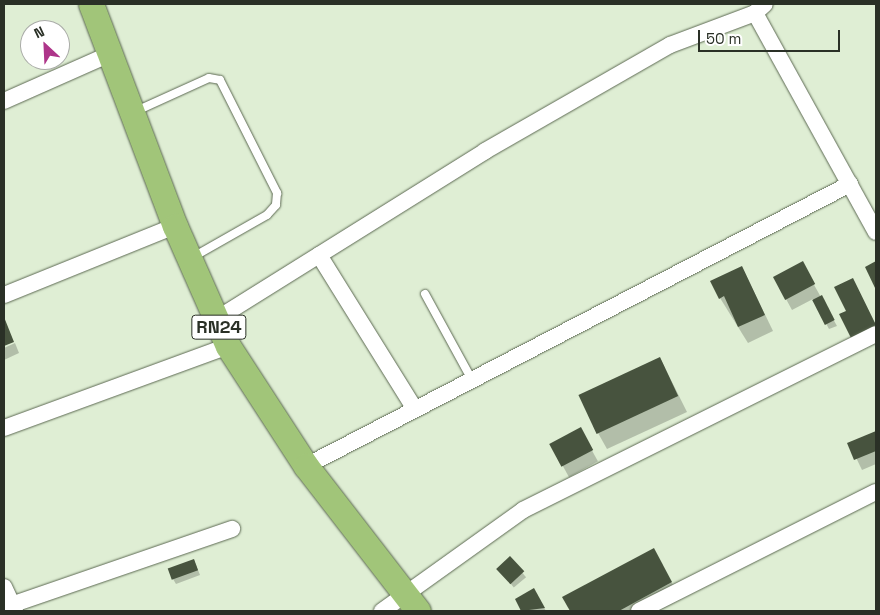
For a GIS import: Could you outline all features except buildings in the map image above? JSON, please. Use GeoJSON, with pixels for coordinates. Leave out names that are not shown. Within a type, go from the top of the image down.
{"type":"FeatureCollection","features":[{"type":"Feature","properties":{"kind":"main road","name":"RN24"},"geometry":{"type":"LineString","coordinates":[[91,4],[175,226],[228,346],[306,466],[411,604]]}},
{"type":"Feature","properties":{"kind":"street"},"geometry":{"type":"LineString","coordinates":[[215,320],[485,151],[670,45],[760,8],[850,184],[872,214],[876,232]]}},
{"type":"Feature","properties":{"kind":"street"},"geometry":{"type":"LineString","coordinates":[[4,101],[110,54]]}},
{"type":"Feature","properties":{"kind":"street"},"geometry":{"type":"LineString","coordinates":[[306,466],[850,184]]}},
{"type":"Feature","properties":{"kind":"street"},"geometry":{"type":"LineString","coordinates":[[4,295],[175,226]]}},
{"type":"Feature","properties":{"kind":"street"},"geometry":{"type":"LineString","coordinates":[[319,255],[415,410]]}},
{"type":"Feature","properties":{"kind":"street"},"geometry":{"type":"LineString","coordinates":[[382,611],[411,604],[524,510],[876,334]]}},
{"type":"Feature","properties":{"kind":"street"},"geometry":{"type":"LineString","coordinates":[[4,428],[228,346]]}},
{"type":"Feature","properties":{"kind":"street"},"geometry":{"type":"LineString","coordinates":[[640,611],[876,492]]}},
{"type":"Feature","properties":{"kind":"street"},"geometry":{"type":"LineString","coordinates":[[4,587],[13,608],[232,529]]}},
{"type":"Feature","properties":{"kind":"lane"},"geometry":{"type":"LineString","coordinates":[[132,113],[209,78],[220,80],[277,193],[276,206],[267,215],[190,259]]}},
{"type":"Feature","properties":{"kind":"lane"},"geometry":{"type":"LineString","coordinates":[[425,294],[472,380]]}}]}
